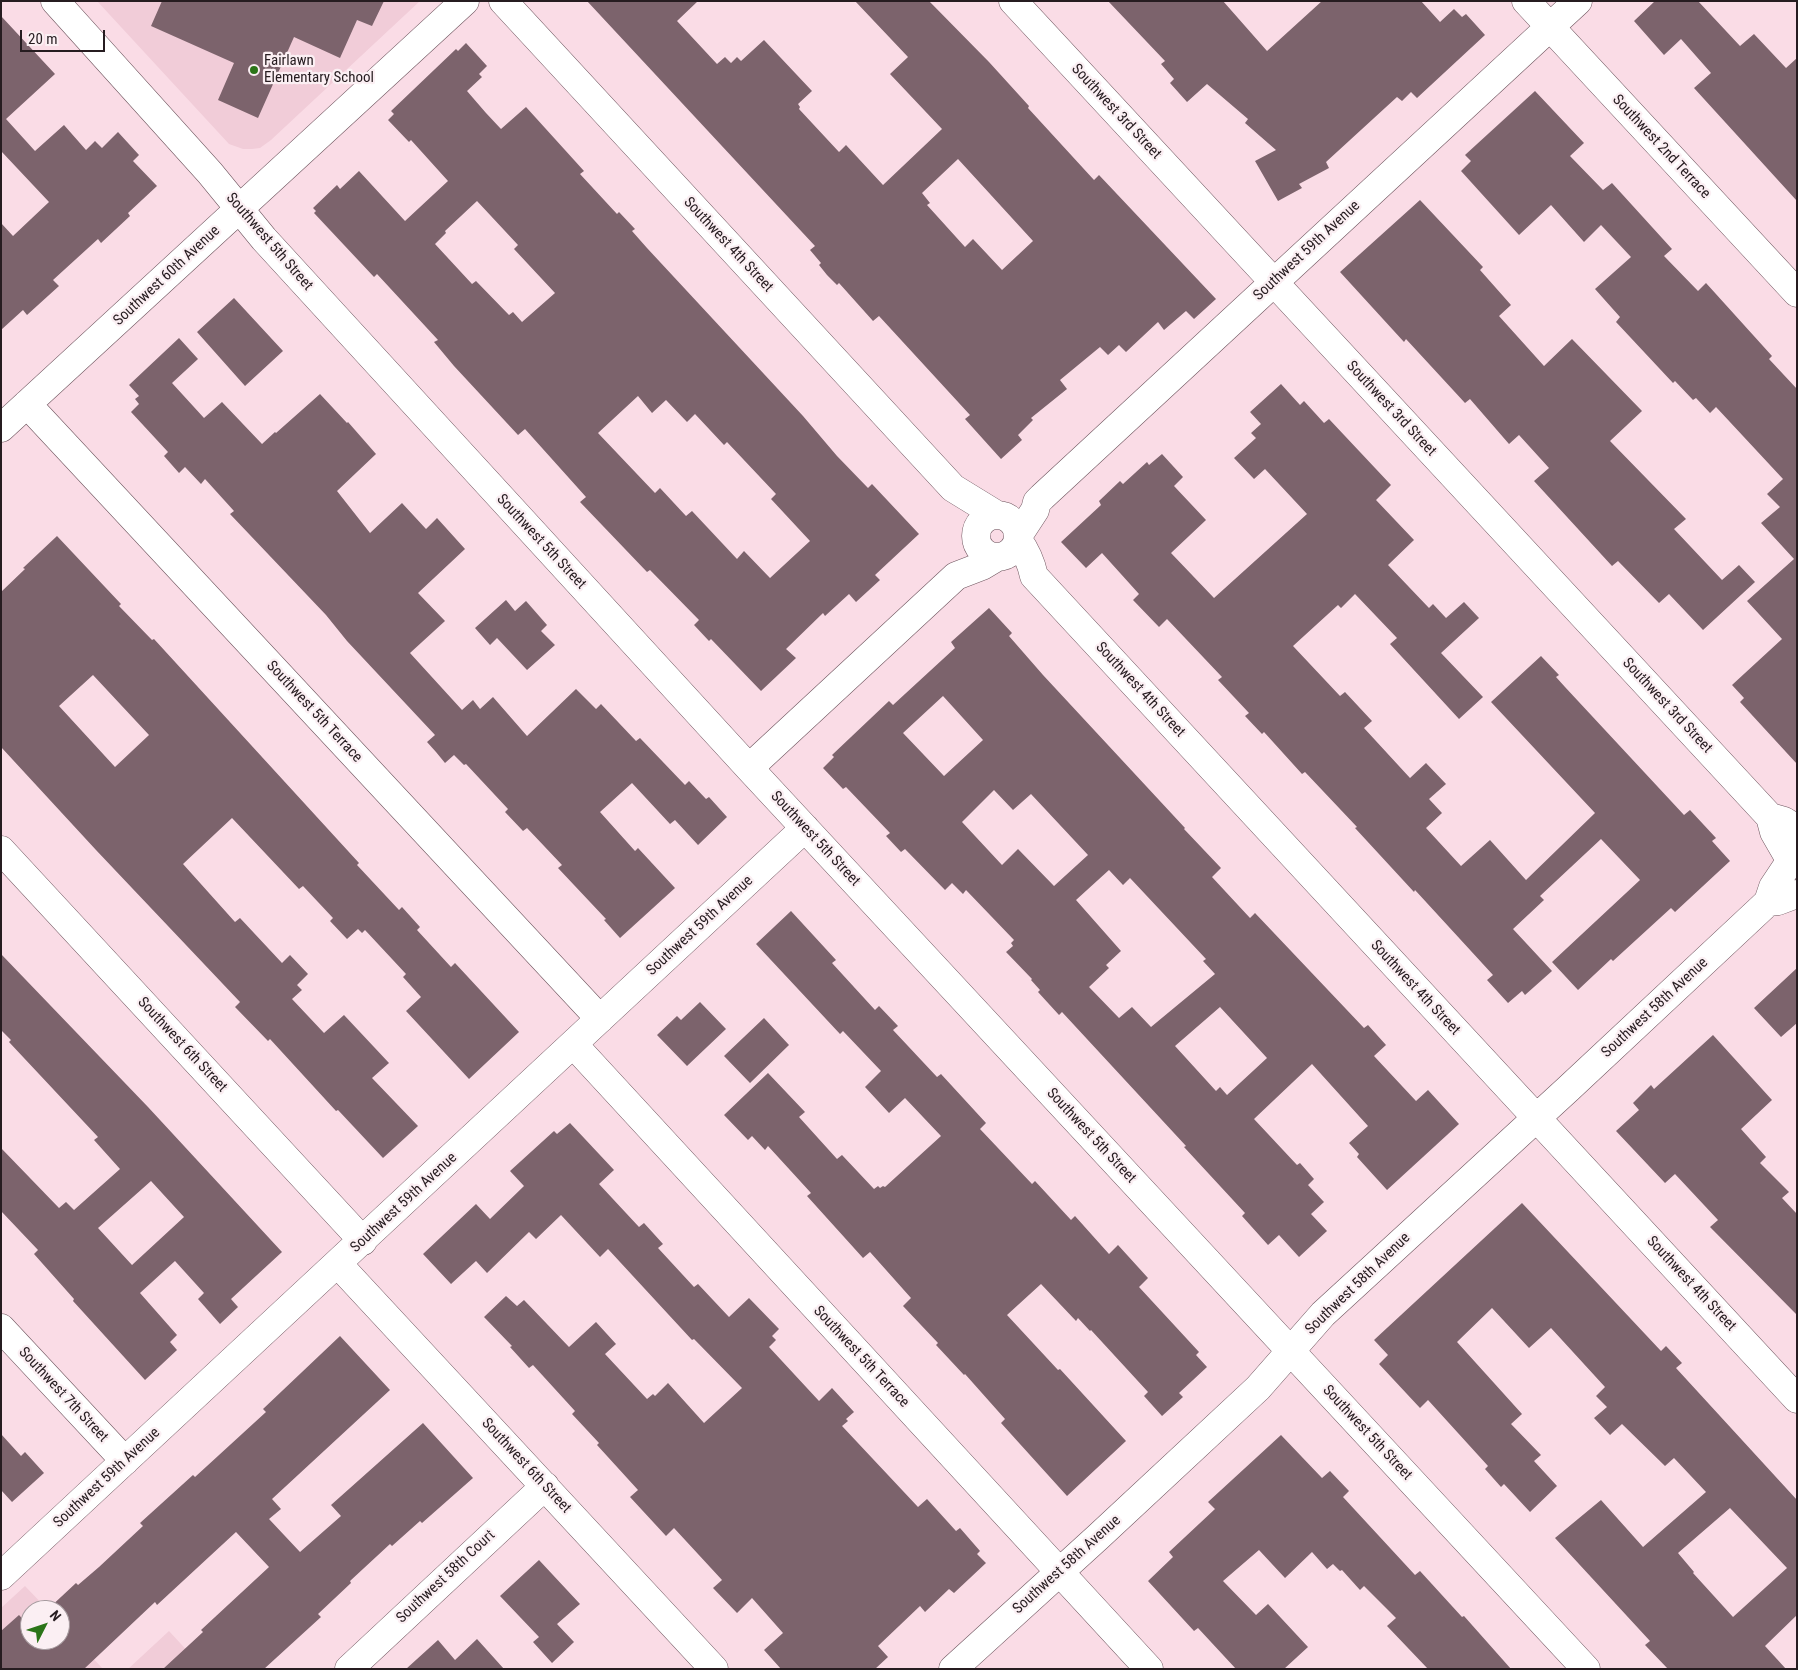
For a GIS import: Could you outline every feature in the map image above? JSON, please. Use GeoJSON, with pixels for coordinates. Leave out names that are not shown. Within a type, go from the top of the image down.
{"type":"FeatureCollection","features":[{"type":"Feature","properties":{"kind":"street","name":"Southwest 5th Street"},"geometry":{"type":"LineString","coordinates":[[55,1],[210,173],[264,239],[749,768],[1586,1669]]}},
{"type":"Feature","properties":{"kind":"street","name":"Southwest 60th Avenue"},"geometry":{"type":"LineString","coordinates":[[1,428],[465,1]]}},
{"type":"Feature","properties":{"kind":"street","name":"Southwest 4th Street"},"geometry":{"type":"LineString","coordinates":[[503,1],[953,488],[998,516],[1010,520],[1017,531],[1008,547]]}},
{"type":"Feature","properties":{"kind":"street","name":"Southwest 3rd Street"},"geometry":{"type":"LineString","coordinates":[[1013,1],[1770,816],[1784,821],[1797,829]]}},
{"type":"Feature","properties":{"kind":"street","name":"Southwest 2nd Terrace"},"geometry":{"type":"LineString","coordinates":[[1526,1],[1797,293]]}},
{"type":"Feature","properties":{"kind":"street","name":"Southwest 59th Avenue"},"geometry":{"type":"LineString","coordinates":[[749,768],[956,576],[982,566],[1008,547],[1035,510],[1037,502],[1578,1]]}},
{"type":"Feature","properties":{"kind":"street","name":"Southwest 5th Terrace"},"geometry":{"type":"LineString","coordinates":[[27,404],[600,1020]]}},
{"type":"Feature","properties":{"kind":"street","name":"Southwest 4th Street"},"geometry":{"type":"LineString","coordinates":[[953,488],[980,549],[986,554],[1008,547],[1026,552],[1032,565],[1034,576],[1797,1399]]}},
{"type":"Feature","properties":{"kind":"street","name":"Southwest 59th Avenue"},"geometry":{"type":"LineString","coordinates":[[998,516],[1027,500],[1037,502]]}},
{"type":"Feature","properties":{"kind":"street"},"geometry":{"type":"LineString","coordinates":[[976,537],[980,524],[985,519],[998,516]]}},
{"type":"Feature","properties":{"kind":"street","name":"Southwest 59th Avenue"},"geometry":{"type":"LineString","coordinates":[[956,576],[960,562],[976,537]]}},
{"type":"Feature","properties":{"kind":"street","name":"Southwest 3rd Street"},"geometry":{"type":"LineString","coordinates":[[1770,816],[1774,832],[1793,861]]}},
{"type":"Feature","properties":{"kind":"street","name":"Southwest 59th Avenue"},"geometry":{"type":"LineString","coordinates":[[1,1576],[805,828]]}},
{"type":"Feature","properties":{"kind":"street","name":"Southwest 6th Street"},"geometry":{"type":"LineString","coordinates":[[1,850],[363,1241]]}},
{"type":"Feature","properties":{"kind":"street","name":"Southwest 58th Avenue"},"geometry":{"type":"LineString","coordinates":[[953,1669],[1258,1388],[1323,1314],[1768,902],[1780,874],[1793,861]]}},
{"type":"Feature","properties":{"kind":"street","name":"Southwest 58th Avenue"},"geometry":{"type":"LineString","coordinates":[[1768,902],[1778,901],[1797,894]]}},
{"type":"Feature","properties":{"kind":"street","name":"Southwest 5th Terrace"},"geometry":{"type":"LineString","coordinates":[[574,1044],[1149,1669]]}},
{"type":"Feature","properties":{"kind":"street","name":"Southwest 6th Street"},"geometry":{"type":"LineString","coordinates":[[338,1264],[714,1669]]}},
{"type":"Feature","properties":{"kind":"street","name":"Southwest 7th Street"},"geometry":{"type":"LineString","coordinates":[[1,1328],[125,1461]]}},
{"type":"Feature","properties":{"kind":"street","name":"Southwest 58th Court"},"geometry":{"type":"LineString","coordinates":[[348,1669],[545,1486]]}},
{"type":"Feature","properties":{"kind":"shaded area","name":"Fairlawn Elementary School"},"geometry":{"type":"Polygon","coordinates":[[[97,1],[420,1],[271,140],[260,148],[243,149],[229,144],[97,1]]]}},
{"type":"Feature","properties":{"kind":"shaded area"},"geometry":{"type":"Polygon","coordinates":[[[25,1586],[38,1600],[20,1600],[20,1650],[70,1650],[70,1634],[103,1669],[1,1669],[1,1608],[25,1586]]]}},
{"type":"Feature","properties":{"kind":"shaded area"},"geometry":{"type":"Polygon","coordinates":[[[169,1631],[204,1669],[128,1669],[169,1631]]]}},
{"type":"Feature","properties":{"kind":"building"},"geometry":{"type":"Polygon","coordinates":[[[162,1],[384,1],[372,26],[357,20],[340,58],[294,37],[258,118],[218,100],[234,63],[151,26],[162,1]]]}},
{"type":"Feature","properties":{"kind":"building"},"geometry":{"type":"Polygon","coordinates":[[[587,1],[698,1],[677,21],[717,64],[725,57],[731,63],[737,57],[741,61],[764,40],[812,91],[798,104],[799,109],[839,152],[846,145],[883,185],[942,129],[890,74],[908,57],[855,1],[929,1],[989,62],[1094,180],[1099,175],[1216,299],[1194,319],[1186,311],[1164,330],[1158,322],[1126,352],[1119,345],[1108,355],[1100,347],[1060,380],[1067,389],[1031,418],[1033,420],[1018,435],[1022,440],[1001,459],[965,419],[970,415],[879,316],[873,321],[839,283],[837,285],[827,275],[819,265],[821,263],[810,250],[815,246],[587,1]],[[958,159],[922,193],[930,203],[927,205],[965,247],[973,239],[1002,270],[1033,241],[958,159]]]}},
{"type":"Feature","properties":{"kind":"building"},"geometry":{"type":"Polygon","coordinates":[[[1108,1],[1223,1],[1267,51],[1322,1],[1421,1],[1440,22],[1454,9],[1462,17],[1466,14],[1485,35],[1417,98],[1411,92],[1402,101],[1397,97],[1326,162],[1329,168],[1299,184],[1302,188],[1278,201],[1255,161],[1276,150],[1245,123],[1248,119],[1207,84],[1187,102],[1170,83],[1174,79],[1161,64],[1165,61],[1108,1]]]}},
{"type":"Feature","properties":{"kind":"building"},"geometry":{"type":"Polygon","coordinates":[[[1655,1],[1698,1],[1740,46],[1754,34],[1786,68],[1797,58],[1797,201],[1694,88],[1711,73],[1681,39],[1664,55],[1634,21],[1655,1]]]}},
{"type":"Feature","properties":{"kind":"building"},"geometry":{"type":"Polygon","coordinates":[[[1,16],[55,74],[6,119],[35,151],[64,125],[86,150],[95,141],[102,148],[118,132],[139,155],[133,161],[157,186],[128,213],[130,216],[101,243],[98,239],[53,280],[59,286],[27,315],[23,310],[1,330],[1,223],[13,236],[49,202],[1,151],[1,16]]]}},
{"type":"Feature","properties":{"kind":"building"},"geometry":{"type":"Polygon","coordinates":[[[466,43],[487,66],[479,74],[482,77],[467,91],[501,129],[526,107],[584,171],[580,174],[617,214],[619,212],[635,229],[632,231],[647,248],[803,416],[837,456],[868,488],[872,484],[919,534],[875,575],[880,580],[856,602],[849,594],[825,616],[823,613],[786,649],[796,658],[761,691],[711,639],[709,641],[694,625],[699,620],[650,570],[647,572],[580,502],[586,497],[525,429],[518,435],[454,366],[434,342],[438,340],[377,274],[374,277],[314,213],[316,211],[313,208],[337,185],[340,189],[359,171],[405,221],[448,181],[411,140],[409,142],[388,120],[394,114],[391,111],[456,49],[458,51],[466,43]],[[477,201],[445,231],[446,233],[435,244],[472,284],[476,281],[509,315],[513,312],[522,322],[555,293],[514,249],[518,245],[477,201]],[[638,396],[598,433],[655,493],[660,488],[686,516],[692,511],[737,559],[744,551],[770,578],[810,541],[771,499],[776,494],[727,442],[724,445],[695,414],[687,422],[666,400],[652,413],[638,396]]]}},
{"type":"Feature","properties":{"kind":"building"},"geometry":{"type":"Polygon","coordinates":[[[1535,91],[1584,143],[1570,156],[1603,190],[1612,183],[1672,249],[1664,256],[1698,291],[1706,283],[1772,356],[1769,359],[1797,389],[1797,764],[1740,702],[1744,698],[1732,685],[1782,639],[1747,601],[1794,559],[1761,523],[1780,507],[1767,494],[1783,479],[1716,407],[1710,413],[1696,398],[1693,400],[1675,381],[1673,383],[1616,322],[1620,317],[1595,289],[1631,257],[1601,225],[1584,242],[1551,205],[1519,235],[1461,171],[1471,161],[1465,155],[1535,91]]]}},
{"type":"Feature","properties":{"kind":"building"},"geometry":{"type":"Polygon","coordinates":[[[1420,200],[1483,267],[1480,270],[1511,305],[1499,316],[1544,366],[1572,339],[1642,411],[1610,441],[1686,519],[1674,529],[1722,580],[1739,565],[1755,582],[1703,630],[1669,594],[1659,603],[1618,561],[1612,566],[1534,481],[1549,468],[1519,435],[1509,444],[1470,399],[1465,403],[1406,339],[1404,342],[1340,272],[1420,200]]]}},
{"type":"Feature","properties":{"kind":"building"},"geometry":{"type":"Polygon","coordinates":[[[234,298],[283,351],[245,386],[197,332],[234,298]]]}},
{"type":"Feature","properties":{"kind":"building"},"geometry":{"type":"Polygon","coordinates":[[[179,338],[198,359],[172,383],[204,418],[222,402],[262,444],[320,394],[376,454],[337,491],[370,533],[402,503],[426,529],[437,518],[465,549],[418,593],[445,621],[410,653],[462,710],[473,700],[480,709],[493,697],[527,736],[576,689],[596,709],[601,704],[636,741],[640,738],[685,785],[689,781],[706,799],[709,797],[727,817],[698,845],[675,820],[670,824],[632,783],[600,812],[635,851],[638,848],[675,888],[620,938],[604,920],[606,919],[558,868],[562,865],[527,828],[523,831],[505,812],[508,809],[466,764],[464,765],[454,755],[445,763],[427,742],[435,735],[347,641],[326,615],[230,514],[234,511],[205,479],[201,484],[185,467],[179,473],[164,456],[168,452],[131,412],[139,404],[135,399],[139,396],[129,385],[179,338]]]}},
{"type":"Feature","properties":{"kind":"building"},"geometry":{"type":"Polygon","coordinates":[[[1281,384],[1300,405],[1304,401],[1324,423],[1329,419],[1391,485],[1376,500],[1414,540],[1388,565],[1429,608],[1433,604],[1446,618],[1464,602],[1479,618],[1441,653],[1483,697],[1459,719],[1390,644],[1397,638],[1355,594],[1341,608],[1338,605],[1293,646],[1340,696],[1345,692],[1372,721],[1364,728],[1410,778],[1426,763],[1446,784],[1429,799],[1442,813],[1426,828],[1461,866],[1490,840],[1526,880],[1595,813],[1491,702],[1541,656],[1559,675],[1556,677],[1684,815],[1690,810],[1716,838],[1712,841],[1730,861],[1675,912],[1671,908],[1578,990],[1552,962],[1640,880],[1601,839],[1540,896],[1544,900],[1513,929],[1552,971],[1525,995],[1522,991],[1508,1003],[1487,980],[1493,975],[1415,890],[1414,892],[1355,828],[1357,827],[1305,772],[1302,774],[1264,732],[1262,734],[1245,716],[1249,713],[1218,680],[1222,677],[1167,619],[1159,627],[1133,600],[1139,594],[1102,553],[1086,568],[1061,542],[1101,505],[1099,501],[1120,481],[1123,484],[1147,462],[1149,465],[1162,454],[1183,477],[1174,486],[1206,520],[1171,553],[1214,598],[1307,514],[1265,469],[1254,479],[1234,458],[1256,438],[1251,433],[1261,424],[1250,412],[1281,384]]]}},
{"type":"Feature","properties":{"kind":"building"},"geometry":{"type":"Polygon","coordinates":[[[57,536],[121,604],[119,606],[152,640],[154,639],[359,863],[357,865],[399,910],[402,907],[420,927],[417,930],[451,967],[455,963],[519,1032],[469,1079],[406,1011],[421,997],[403,977],[406,974],[365,930],[362,933],[358,929],[347,939],[330,921],[333,918],[303,886],[299,889],[232,818],[183,864],[235,922],[240,918],[282,963],[290,955],[308,974],[297,985],[302,990],[292,999],[324,1033],[344,1015],[389,1063],[372,1078],[418,1126],[383,1158],[338,1110],[336,1111],[270,1039],[268,1041],[235,1007],[240,1002],[1,747],[1,592],[25,569],[23,568],[57,536]],[[93,675],[59,706],[115,767],[149,735],[93,675]]]}},
{"type":"Feature","properties":{"kind":"building"},"geometry":{"type":"Polygon","coordinates":[[[506,600],[515,611],[526,601],[547,625],[541,631],[555,645],[527,670],[497,638],[490,645],[475,628],[506,600]]]}},
{"type":"Feature","properties":{"kind":"building"},"geometry":{"type":"Polygon","coordinates":[[[989,608],[1012,633],[1009,636],[1043,675],[1221,868],[1212,877],[1250,918],[1255,913],[1364,1028],[1368,1025],[1386,1045],[1374,1056],[1416,1101],[1428,1090],[1459,1124],[1387,1190],[1357,1157],[1359,1154],[1349,1143],[1368,1126],[1312,1064],[1254,1119],[1297,1165],[1300,1163],[1314,1179],[1308,1185],[1324,1202],[1311,1214],[1327,1231],[1299,1257],[1279,1235],[1268,1245],[1242,1216],[1245,1213],[1184,1147],[1186,1146],[1062,1012],[1059,1015],[1038,992],[1040,990],[1032,979],[1006,952],[1013,946],[1011,943],[1014,940],[966,890],[963,894],[952,883],[945,890],[905,849],[901,852],[886,836],[890,833],[846,787],[843,789],[823,768],[834,757],[832,755],[889,701],[893,705],[955,648],[951,642],[989,608]],[[943,696],[903,733],[944,776],[983,740],[943,696]],[[994,790],[962,822],[1002,865],[1018,849],[1054,886],[1088,855],[1031,794],[1013,810],[994,790]],[[1109,870],[1076,900],[1121,951],[1106,965],[1109,968],[1089,987],[1119,1018],[1132,1007],[1151,1027],[1215,974],[1203,961],[1206,959],[1130,878],[1123,885],[1109,870]],[[1220,1007],[1175,1046],[1216,1091],[1220,1087],[1227,1095],[1267,1058],[1220,1007]]]}},
{"type":"Feature","properties":{"kind":"building"},"geometry":{"type":"Polygon","coordinates":[[[791,911],[836,960],[832,963],[875,1010],[879,1006],[898,1026],[893,1030],[937,1077],[941,1074],[986,1123],[980,1129],[1032,1184],[1035,1181],[1071,1220],[1075,1216],[1109,1254],[1118,1245],[1148,1278],[1139,1287],[1199,1352],[1196,1355],[1207,1367],[1179,1393],[1183,1397],[1162,1416],[1144,1396],[1148,1392],[1091,1330],[1078,1318],[1076,1321],[1041,1284],[1007,1315],[1126,1441],[1067,1496],[1001,1423],[1005,1419],[936,1345],[938,1343],[903,1306],[911,1298],[870,1252],[863,1258],[807,1196],[811,1193],[768,1146],[765,1150],[752,1136],[748,1140],[724,1115],[768,1073],[805,1112],[799,1117],[837,1159],[842,1155],[874,1189],[878,1186],[880,1188],[885,1187],[941,1136],[905,1098],[889,1113],[865,1087],[881,1071],[843,1031],[840,1034],[756,944],[791,911]]]}},
{"type":"Feature","properties":{"kind":"building"},"geometry":{"type":"Polygon","coordinates":[[[1,954],[148,1107],[282,1252],[231,1299],[238,1307],[220,1324],[198,1299],[204,1293],[175,1261],[140,1293],[177,1335],[170,1342],[177,1350],[145,1380],[73,1301],[74,1299],[34,1254],[38,1250],[1,1211],[1,1148],[59,1208],[66,1202],[74,1210],[120,1169],[94,1140],[98,1137],[9,1042],[11,1040],[1,1030],[1,954]],[[151,1181],[98,1228],[132,1265],[184,1217],[151,1181]]]}},
{"type":"Feature","properties":{"kind":"building"},"geometry":{"type":"Polygon","coordinates":[[[1797,968],[1797,1023],[1781,1037],[1754,1008],[1797,968]]]}},
{"type":"Feature","properties":{"kind":"building"},"geometry":{"type":"Polygon","coordinates":[[[700,1002],[726,1029],[687,1066],[657,1035],[677,1016],[681,1020],[700,1002]]]}},
{"type":"Feature","properties":{"kind":"building"},"geometry":{"type":"Polygon","coordinates":[[[764,1018],[789,1045],[750,1083],[724,1056],[764,1018]]]}},
{"type":"Feature","properties":{"kind":"building"},"geometry":{"type":"Polygon","coordinates":[[[1713,1035],[1772,1100],[1741,1129],[1766,1157],[1760,1163],[1789,1192],[1782,1198],[1797,1214],[1797,1315],[1710,1227],[1718,1220],[1675,1174],[1665,1183],[1616,1131],[1639,1110],[1633,1103],[1651,1085],[1654,1089],[1713,1035]]]}},
{"type":"Feature","properties":{"kind":"building"},"geometry":{"type":"Polygon","coordinates":[[[570,1123],[614,1170],[599,1184],[639,1227],[644,1223],[663,1244],[658,1248],[694,1287],[698,1284],[729,1317],[749,1298],[779,1329],[772,1336],[776,1340],[769,1347],[819,1401],[832,1388],[854,1412],[846,1419],[848,1421],[842,1426],[918,1507],[927,1499],[956,1531],[960,1528],[980,1551],[977,1554],[986,1563],[954,1593],[949,1589],[925,1612],[920,1606],[878,1646],[888,1657],[875,1669],[781,1669],[764,1650],[783,1633],[752,1598],[737,1613],[713,1588],[722,1580],[674,1528],[666,1536],[630,1497],[638,1490],[572,1414],[575,1411],[533,1365],[529,1368],[510,1347],[512,1346],[484,1317],[506,1296],[517,1306],[524,1300],[569,1347],[596,1322],[616,1344],[605,1354],[647,1399],[653,1394],[655,1396],[668,1383],[704,1423],[742,1388],[694,1339],[692,1340],[608,1249],[600,1257],[561,1215],[536,1239],[529,1232],[487,1273],[476,1261],[451,1284],[423,1254],[476,1204],[490,1219],[524,1186],[510,1171],[554,1131],[557,1134],[570,1123]]]}},
{"type":"Feature","properties":{"kind":"building"},"geometry":{"type":"Polygon","coordinates":[[[1522,1203],[1661,1351],[1666,1346],[1682,1363],[1676,1368],[1797,1500],[1797,1615],[1765,1646],[1786,1669],[1668,1669],[1645,1645],[1650,1641],[1555,1538],[1601,1500],[1643,1547],[1706,1492],[1674,1458],[1665,1466],[1622,1424],[1610,1435],[1594,1418],[1607,1407],[1596,1396],[1605,1387],[1551,1328],[1529,1348],[1492,1308],[1457,1342],[1522,1414],[1511,1424],[1541,1455],[1534,1461],[1557,1486],[1530,1512],[1504,1484],[1501,1487],[1485,1469],[1488,1466],[1428,1400],[1420,1408],[1379,1364],[1388,1355],[1374,1340],[1522,1203]],[[1730,1508],[1678,1553],[1693,1573],[1733,1617],[1787,1568],[1730,1508]]]}},
{"type":"Feature","properties":{"kind":"building"},"geometry":{"type":"Polygon","coordinates":[[[340,1336],[390,1390],[272,1499],[281,1509],[269,1519],[300,1552],[341,1516],[331,1505],[423,1423],[473,1478],[422,1523],[420,1521],[392,1546],[390,1544],[318,1614],[321,1617],[264,1669],[163,1669],[203,1632],[201,1630],[269,1567],[236,1532],[157,1605],[155,1602],[84,1669],[1,1669],[1,1631],[19,1615],[20,1650],[70,1650],[70,1600],[58,1600],[76,1583],[78,1585],[99,1567],[143,1526],[140,1523],[193,1475],[195,1477],[266,1412],[263,1409],[340,1336]]]}},
{"type":"Feature","properties":{"kind":"building"},"geometry":{"type":"Polygon","coordinates":[[[1,1434],[21,1456],[25,1452],[44,1473],[12,1502],[1,1490],[1,1434]]]}},
{"type":"Feature","properties":{"kind":"building"},"geometry":{"type":"Polygon","coordinates":[[[1281,1435],[1322,1478],[1330,1471],[1349,1491],[1343,1497],[1415,1575],[1420,1571],[1462,1617],[1464,1616],[1511,1669],[1428,1669],[1387,1626],[1396,1618],[1364,1586],[1360,1590],[1342,1570],[1340,1571],[1333,1564],[1327,1569],[1312,1552],[1285,1578],[1259,1550],[1223,1581],[1256,1615],[1268,1604],[1308,1647],[1284,1669],[1236,1669],[1198,1628],[1194,1631],[1148,1581],[1173,1557],[1169,1552],[1215,1509],[1208,1502],[1281,1435]]]}},
{"type":"Feature","properties":{"kind":"building"},"geometry":{"type":"Polygon","coordinates":[[[539,1560],[580,1604],[557,1624],[574,1642],[552,1663],[533,1642],[539,1637],[500,1596],[539,1560]]]}},
{"type":"Feature","properties":{"kind":"building"},"geometry":{"type":"Polygon","coordinates":[[[477,1639],[504,1669],[406,1669],[438,1640],[455,1660],[477,1639]]]}},
{"type":"Feature","properties":{"kind":"place","name":"Fairlawn Elementary School"},"geometry":{"type":"Point","coordinates":[254,70]}}]}
